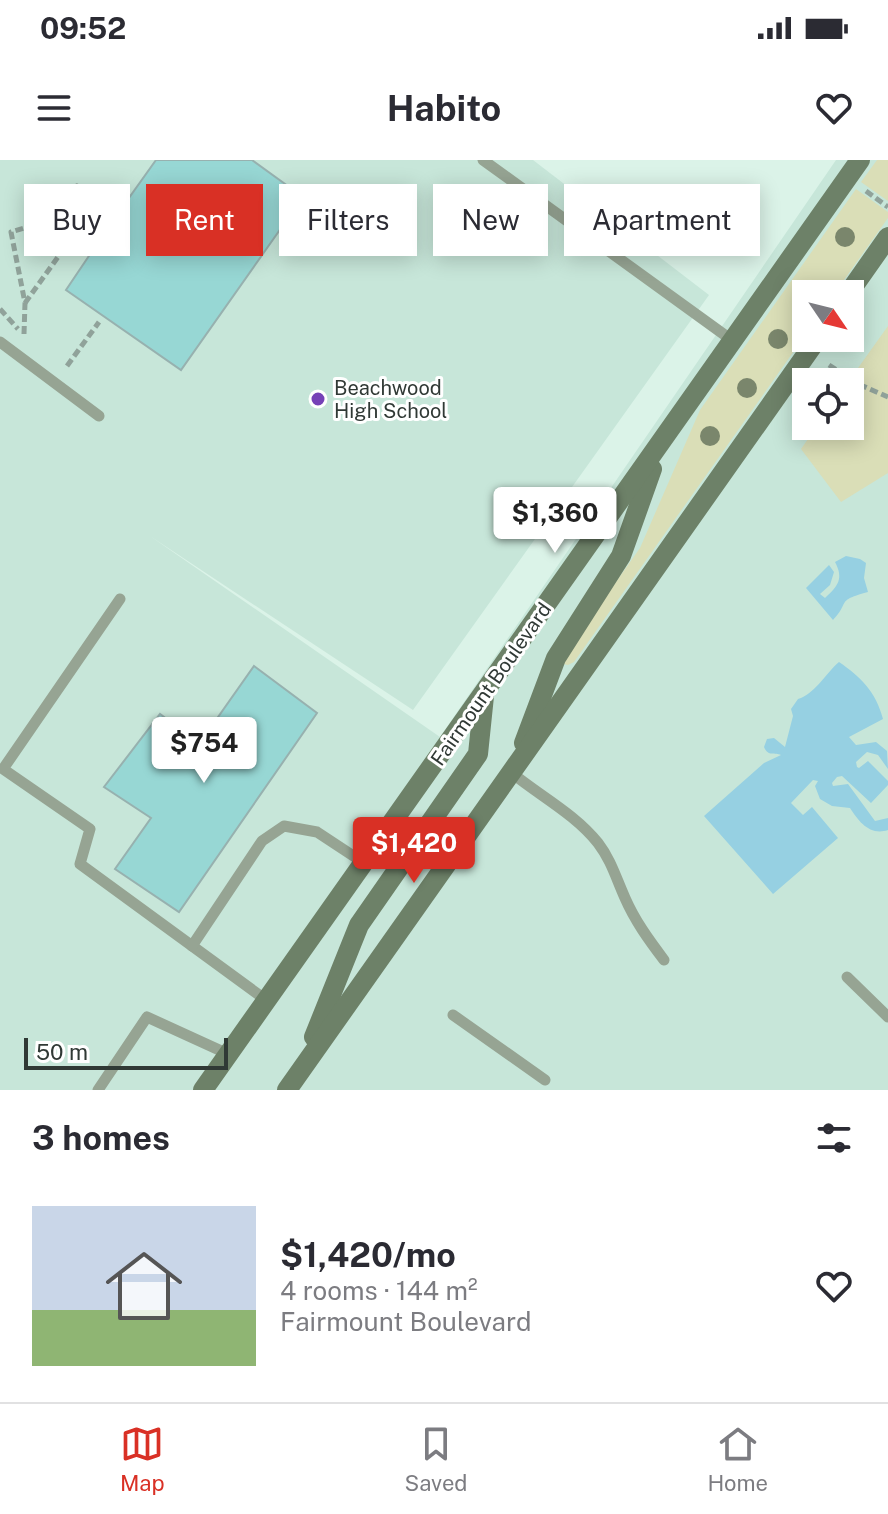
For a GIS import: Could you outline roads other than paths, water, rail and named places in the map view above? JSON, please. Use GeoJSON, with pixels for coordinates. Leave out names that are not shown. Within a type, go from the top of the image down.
{"type":"FeatureCollection","features":[{"type":"Feature","properties":{"kind":"main road","name":"Fairmount Boulevard"},"geometry":{"type":"LineString","coordinates":[[203,1090],[860,160]]}},
{"type":"Feature","properties":{"kind":"main road"},"geometry":{"type":"LineString","coordinates":[[858,280],[888,237]]}},
{"type":"Feature","properties":{"kind":"main road"},"geometry":{"type":"LineString","coordinates":[[287,1090],[808,352]]}},
{"type":"Feature","properties":{"kind":"main road"},"geometry":{"type":"LineString","coordinates":[[512,773],[556,658],[621,556],[662,443]]}},
{"type":"Feature","properties":{"kind":"main road"},"geometry":{"type":"LineString","coordinates":[[300,1071],[359,925],[478,754],[485,693]]}},
{"type":"Feature","properties":{"kind":"main road"},"geometry":{"type":"LineString","coordinates":[[216,1090],[228,1054]]}},
{"type":"Feature","properties":{"kind":"lane"},"geometry":{"type":"LineString","coordinates":[[483,160],[733,341]]}},
{"type":"Feature","properties":{"kind":"lane"},"geometry":{"type":"LineString","coordinates":[[0,342],[99,416]]}},
{"type":"Feature","properties":{"kind":"lane"},"geometry":{"type":"LineString","coordinates":[[120,599],[3,769],[90,829],[80,864],[266,1000]]}},
{"type":"Feature","properties":{"kind":"lane"},"geometry":{"type":"LineString","coordinates":[[512,773],[576,821],[597,842],[613,867],[641,930],[664,960]]}},
{"type":"Feature","properties":{"kind":"lane"},"geometry":{"type":"LineString","coordinates":[[192,946],[262,841],[284,826],[317,832],[364,863]]}},
{"type":"Feature","properties":{"kind":"lane"},"geometry":{"type":"LineString","coordinates":[[847,977],[888,1017]]}},
{"type":"Feature","properties":{"kind":"lane"},"geometry":{"type":"LineString","coordinates":[[453,1015],[545,1080]]}},
{"type":"Feature","properties":{"kind":"lane"},"geometry":{"type":"LineString","coordinates":[[98,1090],[147,1017],[228,1054]]}},
{"type":"Feature","properties":{"kind":"water"},"geometry":{"type":"Polygon","coordinates":[[[846,556],[866,563],[864,578],[868,592],[847,600],[833,620],[806,588],[829,565],[834,572],[830,585],[820,594],[825,598],[838,582],[835,562],[846,556]]]}},
{"type":"Feature","properties":{"kind":"water"},"geometry":{"type":"Polygon","coordinates":[[[839,662],[867,686],[883,719],[849,737],[856,745],[876,742],[887,751],[888,769],[878,755],[867,752],[856,762],[857,767],[868,761],[888,781],[888,785],[871,803],[842,776],[832,783],[833,786],[848,784],[875,821],[888,818],[888,830],[870,829],[850,808],[832,806],[820,799],[815,786],[818,781],[813,780],[791,803],[803,815],[812,807],[838,838],[773,894],[704,816],[764,763],[781,755],[766,750],[767,739],[774,738],[785,747],[793,716],[791,709],[839,662]]]}},
{"type":"Feature","properties":{"kind":"place","name":"Beachwood High School"},"geometry":{"type":"Point","coordinates":[318,399]}}]}
